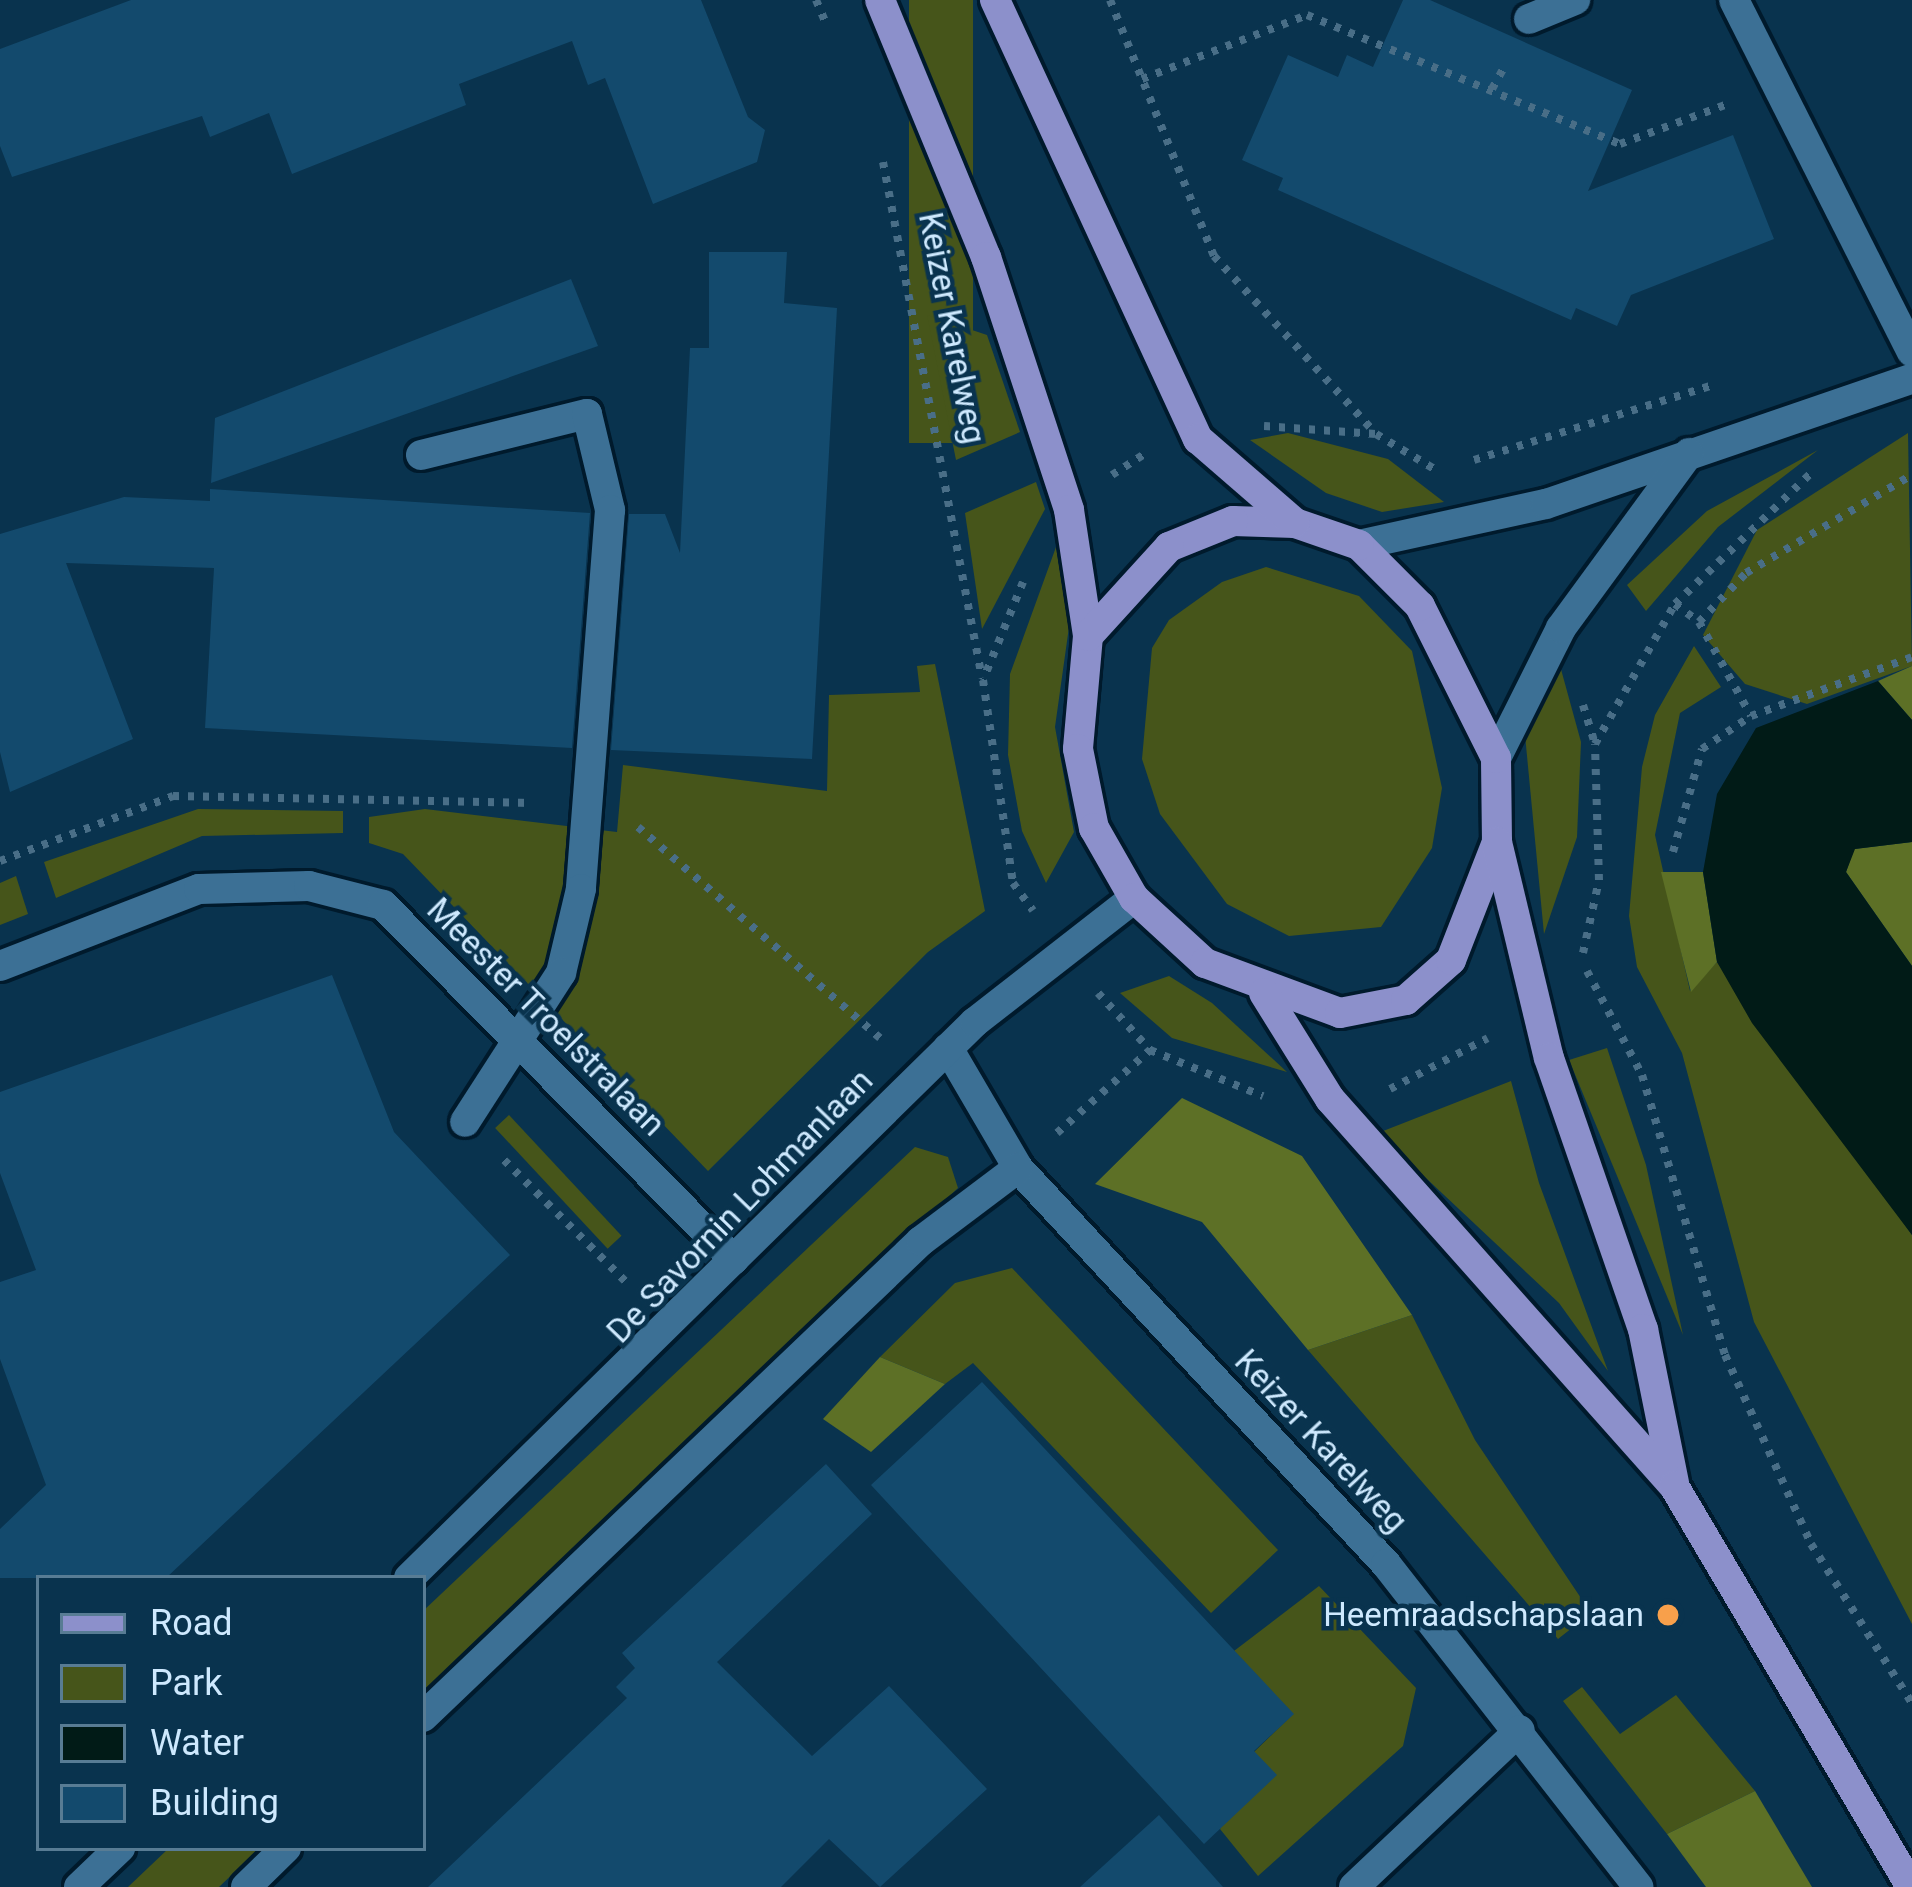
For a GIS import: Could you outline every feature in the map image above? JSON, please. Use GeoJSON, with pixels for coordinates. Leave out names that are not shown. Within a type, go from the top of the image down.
{"type":"FeatureCollection","features":[{"type":"Feature","properties":{"kind":"main road","name":"Keizer Karelweg"},"geometry":{"type":"LineString","coordinates":[[880,0],[986,257],[1069,510],[1088,636],[1078,749],[1094,828],[1134,898],[1204,962],[1264,993],[1340,1013],[1406,1000],[1451,960],[1497,842]]}},
{"type":"Feature","properties":{"kind":"main road"},"geometry":{"type":"LineString","coordinates":[[995,0],[1198,439],[1295,523]]}},
{"type":"Feature","properties":{"kind":"main road"},"geometry":{"type":"LineString","coordinates":[[1088,636],[1169,547],[1234,520],[1295,523],[1359,545],[1420,606],[1496,758],[1497,842],[1549,1058],[1643,1329],[1674,1486]]}},
{"type":"Feature","properties":{"kind":"main road"},"geometry":{"type":"LineString","coordinates":[[1264,993],[1330,1099],[1674,1486],[1911,1887]]}},
{"type":"Feature","properties":{"kind":"street"},"geometry":{"type":"LineString","coordinates":[[1529,19],[1575,0]]}},
{"type":"Feature","properties":{"kind":"street"},"geometry":{"type":"LineString","coordinates":[[1734,0],[1771,88],[1912,352]]}},
{"type":"Feature","properties":{"kind":"street"},"geometry":{"type":"LineString","coordinates":[[1359,545],[1546,504],[1912,379]]}},
{"type":"Feature","properties":{"kind":"street"},"geometry":{"type":"LineString","coordinates":[[421,455],[587,414],[610,510],[595,804],[561,973],[526,1042],[466,1122]]}},
{"type":"Feature","properties":{"kind":"street"},"geometry":{"type":"LineString","coordinates":[[1496,758],[1561,628],[1689,453]]}},
{"type":"Feature","properties":{"kind":"street","name":"Meester Troelstralaan"},"geometry":{"type":"LineString","coordinates":[[0,966],[199,889],[309,886],[382,905],[526,1042],[734,1260]]}},
{"type":"Feature","properties":{"kind":"street","name":"De Savornin Lohmanlaan"},"geometry":{"type":"LineString","coordinates":[[412,1575],[673,1329],[734,1260],[947,1048],[1058,948],[1134,898]]}},
{"type":"Feature","properties":{"kind":"street","name":"Keizer Karelweg"},"geometry":{"type":"LineString","coordinates":[[947,1048],[1018,1168],[1387,1564],[1638,1887]]}},
{"type":"Feature","properties":{"kind":"street"},"geometry":{"type":"LineString","coordinates":[[426,1715],[921,1241],[1018,1168]]}},
{"type":"Feature","properties":{"kind":"street"},"geometry":{"type":"LineString","coordinates":[[1354,1887],[1520,1730]]}},
{"type":"Feature","properties":{"kind":"street"},"geometry":{"type":"LineString","coordinates":[[79,1887],[117,1851]]}},
{"type":"Feature","properties":{"kind":"street"},"geometry":{"type":"LineString","coordinates":[[246,1887],[283,1851]]}},
{"type":"Feature","properties":{"kind":"path"},"geometry":{"type":"LineString","coordinates":[[816,0],[835,43]]}},
{"type":"Feature","properties":{"kind":"path"},"geometry":{"type":"LineString","coordinates":[[1110,0],[1214,256],[1376,434]]}},
{"type":"Feature","properties":{"kind":"path"},"geometry":{"type":"LineString","coordinates":[[1142,79],[1307,15],[1619,144],[1771,88]]}},
{"type":"Feature","properties":{"kind":"path","name":"Keizer Karelweg"},"geometry":{"type":"LineString","coordinates":[[881,151],[983,680]]}},
{"type":"Feature","properties":{"kind":"path"},"geometry":{"type":"LineString","coordinates":[[1069,510],[1133,457],[1198,439]]}},
{"type":"Feature","properties":{"kind":"path"},"geometry":{"type":"LineString","coordinates":[[1829,456],[1675,604],[1595,744],[1599,880],[1581,959],[1642,1076],[1725,1355],[1811,1544],[1912,1703]]}},
{"type":"Feature","properties":{"kind":"path"},"geometry":{"type":"LineString","coordinates":[[1699,622],[1746,573],[1912,475]]}},
{"type":"Feature","properties":{"kind":"path"},"geometry":{"type":"LineString","coordinates":[[1675,604],[1699,622],[1751,716]]}},
{"type":"Feature","properties":{"kind":"path"},"geometry":{"type":"LineString","coordinates":[[1673,852],[1702,748],[1751,716],[1912,657]]}},
{"type":"Feature","properties":{"kind":"path"},"geometry":{"type":"LineString","coordinates":[[0,861],[173,796],[595,804],[694,871],[920,1074]]}},
{"type":"Feature","properties":{"kind":"path"},"geometry":{"type":"LineString","coordinates":[[1018,1168],[1150,1050]]}},
{"type":"Feature","properties":{"kind":"path"},"geometry":{"type":"LineString","coordinates":[[466,1122],[673,1329]]}},
{"type":"Feature","properties":{"kind":"green space"},"geometry":{"type":"Polygon","coordinates":[[[909,0],[973,0],[973,443],[909,443],[909,0]]]}},
{"type":"Feature","properties":{"kind":"green space"},"geometry":{"type":"Polygon","coordinates":[[[927,315],[987,335],[1020,432],[956,460],[927,315]]]}},
{"type":"Feature","properties":{"kind":"green space"},"geometry":{"type":"Polygon","coordinates":[[[1288,433],[1388,459],[1444,502],[1382,512],[1326,493],[1250,440],[1288,433]]]}},
{"type":"Feature","properties":{"kind":"green space"},"geometry":{"type":"Polygon","coordinates":[[[1908,433],[1912,666],[1807,704],[1745,684],[1703,635],[1757,530],[1908,433]]]}},
{"type":"Feature","properties":{"kind":"green space"},"geometry":{"type":"Polygon","coordinates":[[[1818,450],[1718,527],[1646,611],[1627,585],[1707,511],[1818,450]]]}},
{"type":"Feature","properties":{"kind":"green space"},"geometry":{"type":"Polygon","coordinates":[[[1036,482],[1045,509],[982,629],[965,513],[1036,482]]]}},
{"type":"Feature","properties":{"kind":"green space"},"geometry":{"type":"Polygon","coordinates":[[[1056,547],[1069,627],[1055,727],[1074,832],[1046,883],[1022,831],[1008,755],[1010,674],[1056,547]]]}},
{"type":"Feature","properties":{"kind":"green space"},"geometry":{"type":"Polygon","coordinates":[[[1266,567],[1359,596],[1412,651],[1442,788],[1432,848],[1381,927],[1289,936],[1227,904],[1160,814],[1142,759],[1152,648],[1169,620],[1222,582],[1266,567]]]}},
{"type":"Feature","properties":{"kind":"green space"},"geometry":{"type":"Polygon","coordinates":[[[1694,646],[1721,687],[1680,713],[1655,835],[1690,991],[1717,962],[1912,1235],[1912,1624],[1754,1322],[1682,1053],[1637,967],[1629,916],[1642,767],[1655,715],[1694,646]]]}},
{"type":"Feature","properties":{"kind":"green space"},"geometry":{"type":"Polygon","coordinates":[[[1559,662],[1581,742],[1577,837],[1544,934],[1525,735],[1559,662]]]}},
{"type":"Feature","properties":{"kind":"green space"},"geometry":{"type":"Polygon","coordinates":[[[935,664],[985,911],[928,952],[708,1171],[403,854],[369,843],[369,817],[425,809],[617,832],[623,765],[827,791],[829,695],[920,692],[917,666],[935,664]]]}},
{"type":"Feature","properties":{"kind":"green space"},"geometry":{"type":"Polygon","coordinates":[[[1912,666],[1912,720],[1878,681],[1912,666]]]}},
{"type":"Feature","properties":{"kind":"green space"},"geometry":{"type":"Polygon","coordinates":[[[198,809],[343,811],[343,833],[202,836],[56,898],[44,862],[198,809]]]}},
{"type":"Feature","properties":{"kind":"green space"},"geometry":{"type":"Polygon","coordinates":[[[1912,842],[1912,966],[1846,872],[1854,849],[1912,842]]]}},
{"type":"Feature","properties":{"kind":"green space"},"geometry":{"type":"Polygon","coordinates":[[[1661,872],[1703,872],[1717,962],[1691,992],[1661,872]]]}},
{"type":"Feature","properties":{"kind":"green space"},"geometry":{"type":"Polygon","coordinates":[[[16,876],[28,914],[0,925],[0,883],[16,876]]]}},
{"type":"Feature","properties":{"kind":"green space"},"geometry":{"type":"Polygon","coordinates":[[[1169,976],[1212,1003],[1287,1072],[1172,1038],[1120,993],[1169,976]]]}},
{"type":"Feature","properties":{"kind":"green space"},"geometry":{"type":"Polygon","coordinates":[[[1607,1048],[1646,1165],[1683,1335],[1569,1060],[1607,1048]]]}},
{"type":"Feature","properties":{"kind":"green space"},"geometry":{"type":"Polygon","coordinates":[[[1511,1081],[1539,1183],[1608,1371],[1559,1303],[1378,1133],[1511,1081]]]}},
{"type":"Feature","properties":{"kind":"green space"},"geometry":{"type":"Polygon","coordinates":[[[1182,1098],[1302,1156],[1412,1315],[1308,1350],[1202,1222],[1095,1184],[1182,1098]]]}},
{"type":"Feature","properties":{"kind":"green space"},"geometry":{"type":"Polygon","coordinates":[[[509,1115],[622,1236],[608,1249],[495,1128],[509,1115]]]}},
{"type":"Feature","properties":{"kind":"green space"},"geometry":{"type":"Polygon","coordinates":[[[915,1147],[948,1157],[958,1188],[426,1689],[426,1608],[915,1147]]]}},
{"type":"Feature","properties":{"kind":"green space"},"geometry":{"type":"Polygon","coordinates":[[[1012,1268],[1278,1550],[1211,1613],[973,1363],[945,1384],[880,1357],[955,1283],[1012,1268]]]}},
{"type":"Feature","properties":{"kind":"green space"},"geometry":{"type":"Polygon","coordinates":[[[1412,1315],[1475,1440],[1591,1613],[1558,1639],[1308,1350],[1412,1315]]]}},
{"type":"Feature","properties":{"kind":"green space"},"geometry":{"type":"Polygon","coordinates":[[[880,1357],[945,1384],[871,1452],[823,1419],[880,1357]]]}},
{"type":"Feature","properties":{"kind":"green space"},"geometry":{"type":"Polygon","coordinates":[[[1319,1586],[1416,1688],[1403,1746],[1258,1876],[1220,1829],[1254,1752],[1293,1714],[1234,1651],[1319,1586]]]}},
{"type":"Feature","properties":{"kind":"green space"},"geometry":{"type":"Polygon","coordinates":[[[1582,1687],[1620,1734],[1676,1695],[1755,1791],[1667,1834],[1563,1701],[1582,1687]]]}},
{"type":"Feature","properties":{"kind":"green space"},"geometry":{"type":"Polygon","coordinates":[[[1755,1791],[1812,1887],[1706,1887],[1667,1834],[1755,1791]]]}},
{"type":"Feature","properties":{"kind":"green space"},"geometry":{"type":"Polygon","coordinates":[[[166,1851],[257,1851],[219,1887],[128,1887],[166,1851]]]}},
{"type":"Feature","properties":{"kind":"water"},"geometry":{"type":"Polygon","coordinates":[[[1878,681],[1912,720],[1912,842],[1855,849],[1846,872],[1912,966],[1912,1235],[1752,1023],[1717,962],[1703,872],[1717,794],[1756,728],[1878,681]]]}},
{"type":"Feature","properties":{"kind":"building"},"geometry":{"type":"Polygon","coordinates":[[[131,0],[701,0],[748,117],[765,130],[757,162],[653,204],[605,78],[588,85],[572,41],[459,84],[466,105],[292,174],[269,113],[210,137],[202,116],[12,177],[0,146],[0,49],[131,0]]]}},
{"type":"Feature","properties":{"kind":"building"},"geometry":{"type":"Polygon","coordinates":[[[1403,0],[1430,0],[1632,90],[1588,191],[1733,135],[1774,239],[1631,295],[1617,326],[1576,308],[1571,320],[1278,190],[1283,178],[1242,160],[1288,55],[1338,77],[1347,55],[1373,67],[1403,0]]]}},
{"type":"Feature","properties":{"kind":"building"},"geometry":{"type":"Polygon","coordinates":[[[709,252],[787,252],[784,303],[837,308],[812,759],[611,750],[629,514],[665,514],[680,553],[690,348],[709,348],[709,252]]]}},
{"type":"Feature","properties":{"kind":"building"},"geometry":{"type":"Polygon","coordinates":[[[571,279],[598,346],[211,483],[215,418],[571,279]]]}},
{"type":"Feature","properties":{"kind":"building"},"geometry":{"type":"Polygon","coordinates":[[[210,489],[590,513],[572,748],[205,728],[214,568],[66,563],[133,739],[10,792],[0,752],[0,534],[124,497],[210,501],[210,489]]]}},
{"type":"Feature","properties":{"kind":"building"},"geometry":{"type":"Polygon","coordinates":[[[332,975],[394,1132],[510,1255],[169,1575],[0,1578],[0,1529],[46,1485],[0,1359],[0,1282],[36,1270],[0,1173],[0,1092],[332,975]]]}},
{"type":"Feature","properties":{"kind":"building"},"geometry":{"type":"Polygon","coordinates":[[[982,1382],[1294,1714],[1254,1751],[1277,1775],[1204,1844],[871,1485],[982,1382]]]}},
{"type":"Feature","properties":{"kind":"building"},"geometry":{"type":"Polygon","coordinates":[[[826,1464],[872,1514],[717,1662],[812,1756],[889,1686],[987,1789],[880,1887],[829,1839],[781,1887],[428,1887],[627,1698],[616,1687],[635,1668],[622,1653],[826,1464]]]}},
{"type":"Feature","properties":{"kind":"building"},"geometry":{"type":"Polygon","coordinates":[[[1159,1815],[1223,1887],[1080,1887],[1159,1815]]]}},
{"type":"Feature","properties":{"kind":"place","name":"Heemraadschapslaan"},"geometry":{"type":"Point","coordinates":[1668,1615]}}]}
